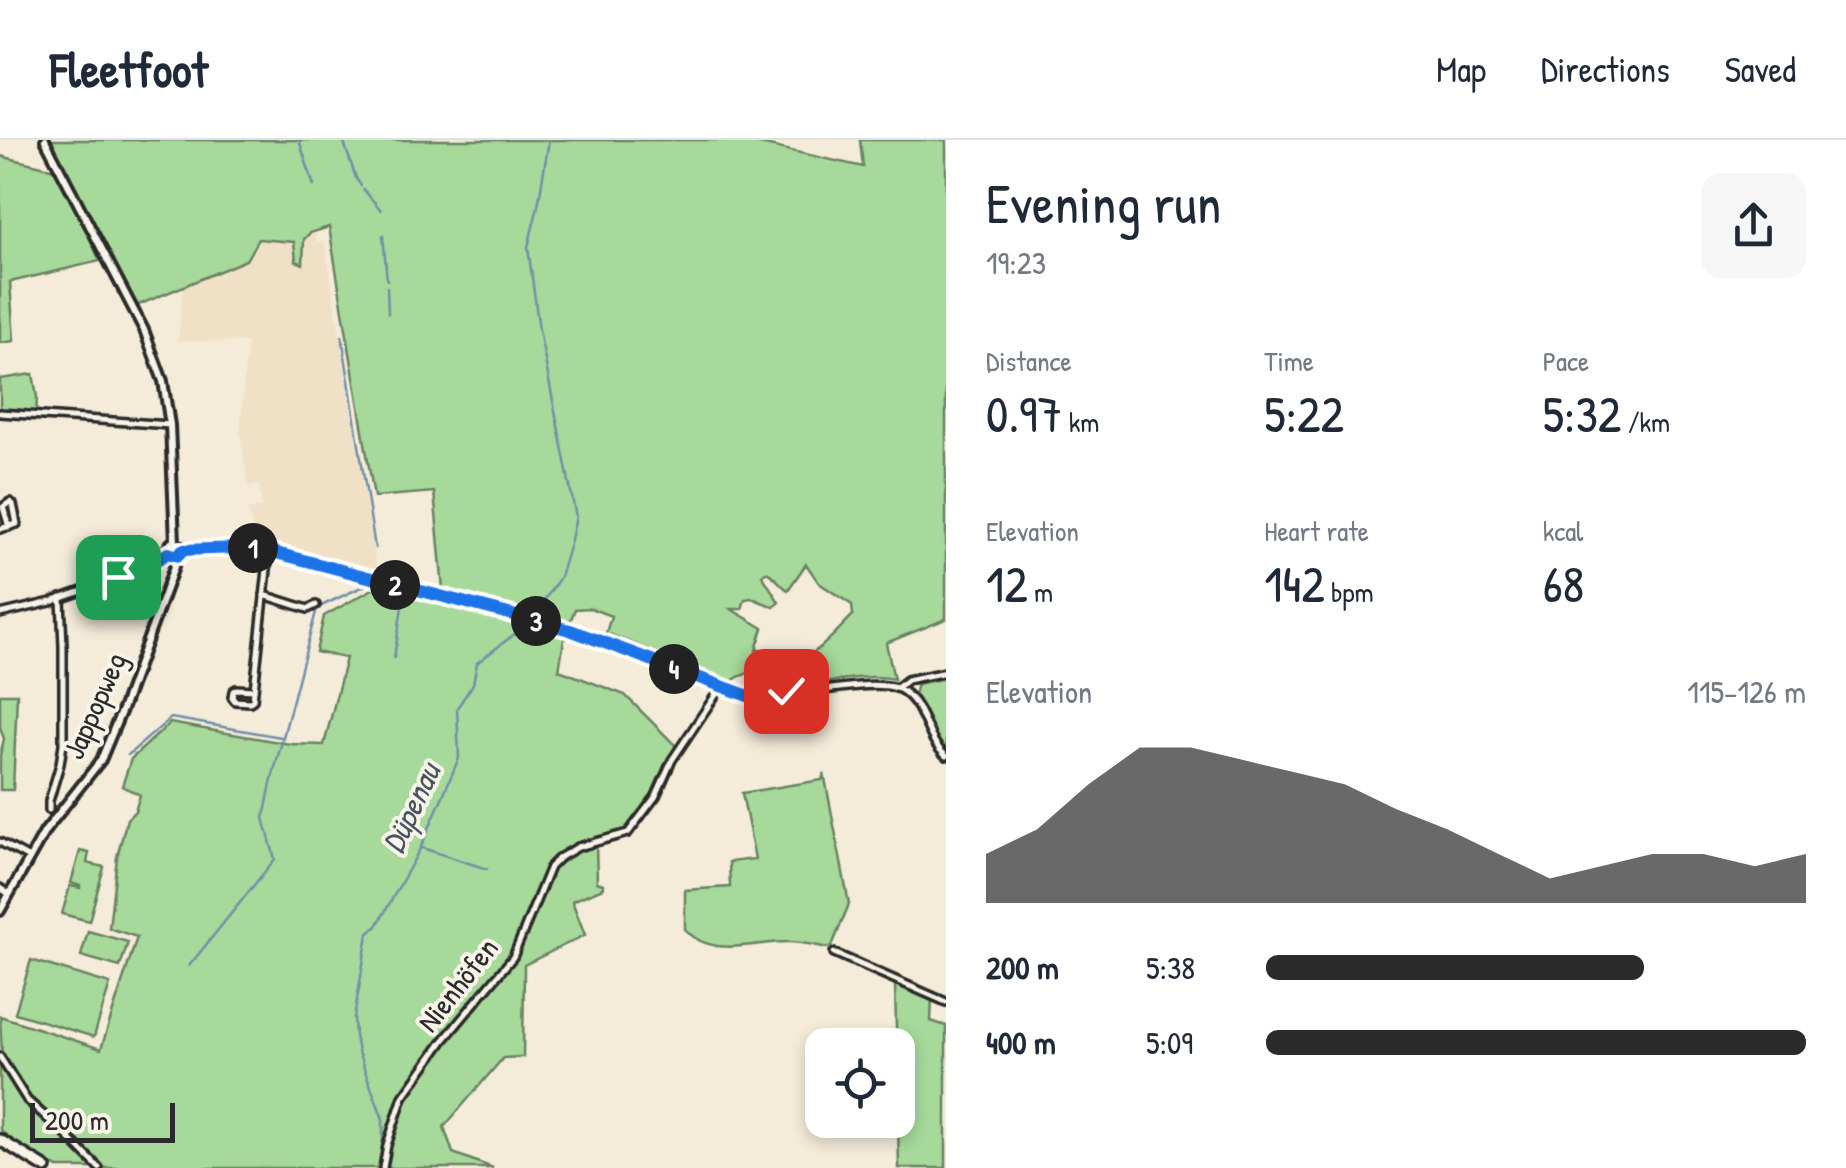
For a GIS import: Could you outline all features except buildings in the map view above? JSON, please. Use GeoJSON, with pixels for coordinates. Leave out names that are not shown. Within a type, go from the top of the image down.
{"type":"FeatureCollection","features":[{"type":"Feature","properties":{"kind":"main road"},"geometry":{"type":"LineString","coordinates":[[1,1140],[46,1168]]}},
{"type":"Feature","properties":{"kind":"street"},"geometry":{"type":"LineString","coordinates":[[45,140],[144,330],[165,390],[175,542],[182,550]]}},
{"type":"Feature","properties":{"kind":"street"},"geometry":{"type":"LineString","coordinates":[[0,414],[170,425]]}},
{"type":"Feature","properties":{"kind":"street"},"geometry":{"type":"LineString","coordinates":[[0,530],[9,527]]}},
{"type":"Feature","properties":{"kind":"street"},"geometry":{"type":"LineString","coordinates":[[171,555],[168,546],[175,542]]}},
{"type":"Feature","properties":{"kind":"street"},"geometry":{"type":"LineString","coordinates":[[0,614],[60,598],[182,550],[269,551],[600,640],[751,697],[787,697],[883,684],[898,688],[909,697],[936,747],[946,756]]}},
{"type":"Feature","properties":{"kind":"street"},"geometry":{"type":"LineString","coordinates":[[254,690],[269,551]]}},
{"type":"Feature","properties":{"kind":"street","name":"Jappopweg"},"geometry":{"type":"LineString","coordinates":[[0,911],[45,830],[90,776],[109,744],[174,567],[171,555]]}},
{"type":"Feature","properties":{"kind":"street"},"geometry":{"type":"LineString","coordinates":[[264,595],[308,609],[316,605]]}},
{"type":"Feature","properties":{"kind":"street"},"geometry":{"type":"LineString","coordinates":[[49,810],[62,744],[64,647],[60,598]]}},
{"type":"Feature","properties":{"kind":"street"},"geometry":{"type":"LineString","coordinates":[[780,662],[787,697]]}},
{"type":"Feature","properties":{"kind":"street"},"geometry":{"type":"LineString","coordinates":[[898,688],[907,680],[946,672]]}},
{"type":"Feature","properties":{"kind":"street","name":"Nienhöfen"},"geometry":{"type":"LineString","coordinates":[[383,1166],[402,1097],[513,957],[550,866],[578,847],[621,837],[634,828],[656,796],[672,760],[721,686]]}},
{"type":"Feature","properties":{"kind":"street"},"geometry":{"type":"LineString","coordinates":[[0,842],[29,858]]}},
{"type":"Feature","properties":{"kind":"street"},"geometry":{"type":"LineString","coordinates":[[0,888],[9,894]]}},
{"type":"Feature","properties":{"kind":"street"},"geometry":{"type":"LineString","coordinates":[[834,953],[946,1002]]}},
{"type":"Feature","properties":{"kind":"street"},"geometry":{"type":"LineString","coordinates":[[0,1057],[27,1100],[99,1168]]}},
{"type":"Feature","properties":{"kind":"shaded area"},"geometry":{"type":"Polygon","coordinates":[[[315,232],[317,242],[325,242],[377,571],[255,542],[248,510],[262,507],[259,485],[248,486],[240,432],[247,342],[178,341],[183,286],[246,260],[257,239],[294,242],[296,261],[303,263],[304,239],[315,232]]]}},
{"type":"Feature","properties":{"kind":"green space"},"geometry":{"type":"Polygon","coordinates":[[[46,140],[742,140],[863,167],[860,140],[946,140],[946,619],[886,643],[894,679],[855,678],[788,690],[784,669],[815,652],[853,615],[852,605],[819,583],[806,564],[788,590],[766,572],[762,575],[779,602],[774,607],[752,598],[745,599],[742,609],[731,609],[763,628],[756,650],[773,649],[778,661],[731,682],[606,633],[611,616],[590,608],[575,609],[570,622],[443,590],[434,492],[374,497],[329,227],[304,239],[303,264],[296,261],[294,242],[258,239],[246,260],[134,307],[46,140]]]}},
{"type":"Feature","properties":{"kind":"green space"},"geometry":{"type":"Polygon","coordinates":[[[0,156],[59,170],[100,261],[10,282],[14,341],[0,343],[0,156]]]}},
{"type":"Feature","properties":{"kind":"green space"},"geometry":{"type":"Polygon","coordinates":[[[33,374],[36,415],[0,412],[0,379],[33,374]]]}},
{"type":"Feature","properties":{"kind":"green space"},"geometry":{"type":"Polygon","coordinates":[[[380,585],[565,634],[559,670],[625,695],[676,746],[639,818],[616,840],[596,842],[597,882],[603,888],[572,901],[585,935],[524,965],[523,1057],[503,1058],[444,1127],[453,1153],[493,1168],[58,1168],[0,1130],[0,1016],[101,1049],[137,937],[109,928],[117,857],[127,819],[135,811],[140,795],[122,786],[131,759],[170,723],[290,744],[324,745],[346,658],[316,652],[324,616],[380,585]]]}},
{"type":"Feature","properties":{"kind":"green space"},"geometry":{"type":"Polygon","coordinates":[[[946,678],[946,749],[914,695],[917,684],[946,678]]]}},
{"type":"Feature","properties":{"kind":"green space"},"geometry":{"type":"Polygon","coordinates":[[[0,694],[17,694],[13,790],[0,790],[4,739],[0,694]]]}},
{"type":"Feature","properties":{"kind":"green space"},"geometry":{"type":"Polygon","coordinates":[[[824,773],[849,904],[832,946],[787,942],[733,947],[707,944],[695,938],[685,929],[685,890],[730,887],[729,862],[755,859],[742,793],[822,780],[824,773]]]}},
{"type":"Feature","properties":{"kind":"green space"},"geometry":{"type":"Polygon","coordinates":[[[80,851],[89,853],[87,863],[104,867],[89,921],[62,914],[70,886],[80,888],[71,883],[80,851]]]}},
{"type":"Feature","properties":{"kind":"green space"},"geometry":{"type":"Polygon","coordinates":[[[88,931],[128,942],[120,967],[81,956],[88,931]]]}},
{"type":"Feature","properties":{"kind":"green space"},"geometry":{"type":"Polygon","coordinates":[[[31,960],[110,984],[94,1037],[15,1013],[31,960]]]}},
{"type":"Feature","properties":{"kind":"green space"},"geometry":{"type":"Polygon","coordinates":[[[895,983],[932,998],[931,1021],[946,1026],[946,1168],[899,1168],[898,1138],[915,1138],[915,1028],[896,1028],[895,983]]]}},
{"type":"Feature","properties":{"kind":"waterway"},"geometry":{"type":"LineString","coordinates":[[299,140],[314,186]]}},
{"type":"Feature","properties":{"kind":"waterway"},"geometry":{"type":"LineString","coordinates":[[343,140],[361,186]]}},
{"type":"Feature","properties":{"kind":"waterway","name":"Düpenau"},"geometry":{"type":"LineString","coordinates":[[383,1152],[383,1119],[355,1036],[354,1018],[368,934],[377,926],[421,847],[459,758],[457,708],[473,684],[477,663],[529,623],[560,577],[576,517],[539,330],[528,247],[549,140]]}},
{"type":"Feature","properties":{"kind":"waterway"},"geometry":{"type":"LineString","coordinates":[[363,189],[381,210]]}},
{"type":"Feature","properties":{"kind":"waterway"},"geometry":{"type":"LineString","coordinates":[[383,235],[387,280]]}},
{"type":"Feature","properties":{"kind":"waterway"},"geometry":{"type":"LineString","coordinates":[[387,287],[388,313]]}},
{"type":"Feature","properties":{"kind":"waterway"},"geometry":{"type":"LineString","coordinates":[[342,336],[375,548]]}},
{"type":"Feature","properties":{"kind":"waterway"},"geometry":{"type":"LineString","coordinates":[[286,552],[357,571]]}},
{"type":"Feature","properties":{"kind":"waterway"},"geometry":{"type":"LineString","coordinates":[[189,966],[275,859],[264,818],[317,608],[368,584]]}},
{"type":"Feature","properties":{"kind":"waterway"},"geometry":{"type":"LineString","coordinates":[[394,658],[407,595]]}},
{"type":"Feature","properties":{"kind":"waterway"},"geometry":{"type":"LineString","coordinates":[[911,684],[946,677]]}},
{"type":"Feature","properties":{"kind":"waterway"},"geometry":{"type":"LineString","coordinates":[[805,690],[883,681]]}},
{"type":"Feature","properties":{"kind":"waterway"},"geometry":{"type":"LineString","coordinates":[[128,755],[171,718],[281,737]]}},
{"type":"Feature","properties":{"kind":"waterway"},"geometry":{"type":"LineString","coordinates":[[422,848],[487,869]]}},
{"type":"Feature","properties":{"kind":"route"},"geometry":{"type":"LineString","coordinates":[[118,577],[144,568],[168,553],[178,556],[182,550],[265,550],[570,630],[751,697],[787,697],[786,691]]}}]}
